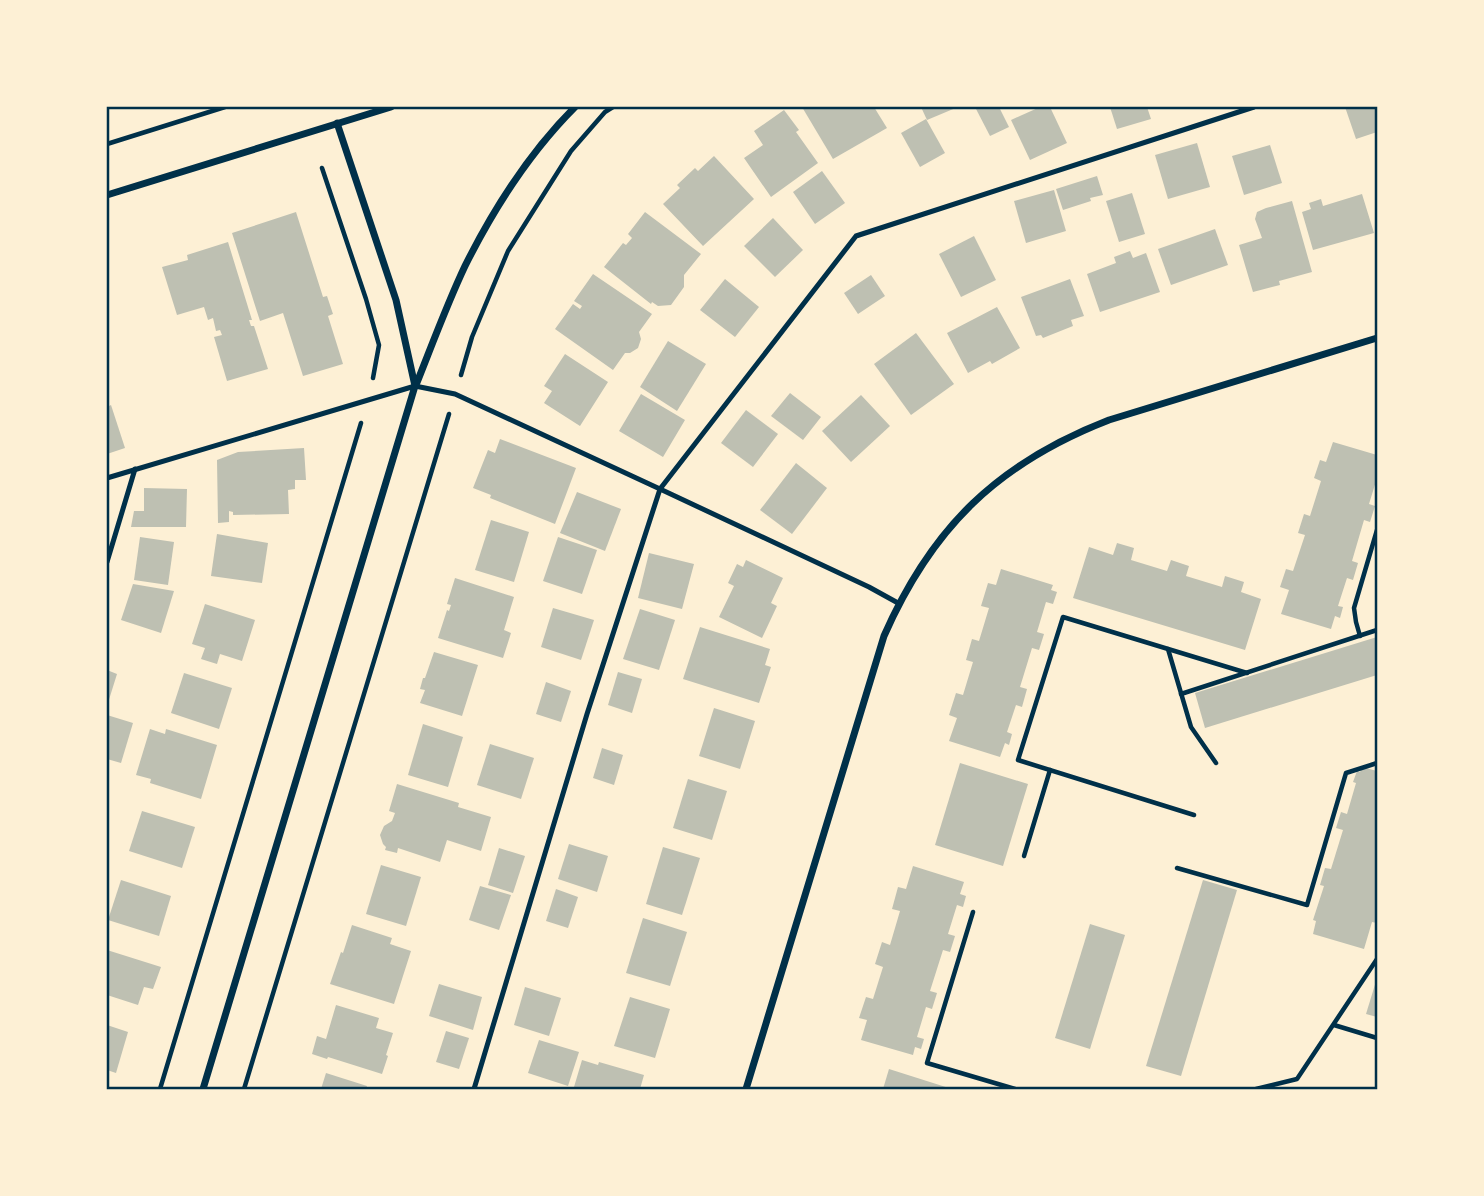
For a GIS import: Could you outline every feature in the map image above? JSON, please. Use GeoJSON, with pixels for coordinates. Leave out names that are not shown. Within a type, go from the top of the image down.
{"type":"FeatureCollection","features":[{"type":"Feature","properties":{"kind":"street"},"geometry":{"type":"LineString","coordinates":[[107,195],[391,107]]}},
{"type":"Feature","properties":{"kind":"street"},"geometry":{"type":"LineString","coordinates":[[203,1089],[415,386],[464,268],[485,228],[509,188],[575,107]]}},
{"type":"Feature","properties":{"kind":"street"},"geometry":{"type":"LineString","coordinates":[[337,123],[396,300],[415,386]]}},
{"type":"Feature","properties":{"kind":"street"},"geometry":{"type":"LineString","coordinates":[[746,1089],[884,636],[898,603],[927,556],[959,517],[1020,465],[1078,432],[1109,420],[1377,338]]}},
{"type":"Feature","properties":{"kind":"lane"},"geometry":{"type":"LineString","coordinates":[[474,1089],[587,714],[660,489],[856,236],[1254,107]]}},
{"type":"Feature","properties":{"kind":"lane"},"geometry":{"type":"LineString","coordinates":[[107,478],[415,386],[455,394],[898,603]]}},
{"type":"Feature","properties":{"kind":"lane"},"geometry":{"type":"LineString","coordinates":[[107,562],[135,469]]}},
{"type":"Feature","properties":{"kind":"path"},"geometry":{"type":"LineString","coordinates":[[107,144],[225,107]]}},
{"type":"Feature","properties":{"kind":"path"},"geometry":{"type":"LineString","coordinates":[[244,1089],[472,337],[508,251],[571,150],[613,107]]}},
{"type":"Feature","properties":{"kind":"path"},"geometry":{"type":"LineString","coordinates":[[160,1089],[368,401],[379,345],[322,168]]}},
{"type":"Feature","properties":{"kind":"path"},"geometry":{"type":"LineString","coordinates":[[1360,636],[1354,608],[1377,530]]}},
{"type":"Feature","properties":{"kind":"path"},"geometry":{"type":"LineString","coordinates":[[1194,815],[1018,760],[1063,617],[1247,673]]}},
{"type":"Feature","properties":{"kind":"path"},"geometry":{"type":"LineString","coordinates":[[1181,694],[1377,630]]}},
{"type":"Feature","properties":{"kind":"path"},"geometry":{"type":"LineString","coordinates":[[1167,648],[1191,727],[1216,763]]}},
{"type":"Feature","properties":{"kind":"path"},"geometry":{"type":"LineString","coordinates":[[1177,868],[1307,905],[1346,773],[1377,763]]}},
{"type":"Feature","properties":{"kind":"path"},"geometry":{"type":"LineString","coordinates":[[1024,856],[1050,770]]}},
{"type":"Feature","properties":{"kind":"path"},"geometry":{"type":"LineString","coordinates":[[973,912],[927,1063],[1016,1089]]}},
{"type":"Feature","properties":{"kind":"path"},"geometry":{"type":"LineString","coordinates":[[1256,1089],[1297,1079],[1377,959]]}},
{"type":"Feature","properties":{"kind":"path"},"geometry":{"type":"LineString","coordinates":[[1334,1025],[1377,1038]]}},
{"type":"Feature","properties":{"kind":"building"},"geometry":{"type":"Polygon","coordinates":[[[802,107],[874,107],[887,128],[833,159],[802,107]]]}},
{"type":"Feature","properties":{"kind":"building"},"geometry":{"type":"Polygon","coordinates":[[[921,107],[958,107],[927,120],[921,107]]]}},
{"type":"Feature","properties":{"kind":"building"},"geometry":{"type":"Polygon","coordinates":[[[975,107],[999,107],[1009,127],[990,136],[975,107]]]}},
{"type":"Feature","properties":{"kind":"building"},"geometry":{"type":"Polygon","coordinates":[[[1040,107],[1050,107],[1067,143],[1030,160],[1011,120],[1040,107]]]}},
{"type":"Feature","properties":{"kind":"building"},"geometry":{"type":"Polygon","coordinates":[[[1110,107],[1147,107],[1151,119],[1117,129],[1110,107]]]}},
{"type":"Feature","properties":{"kind":"building"},"geometry":{"type":"Polygon","coordinates":[[[1345,107],[1377,107],[1377,132],[1356,139],[1345,107]]]}},
{"type":"Feature","properties":{"kind":"building"},"geometry":{"type":"Polygon","coordinates":[[[784,110],[818,163],[771,197],[744,158],[763,145],[754,131],[784,110]]]}},
{"type":"Feature","properties":{"kind":"building"},"geometry":{"type":"Polygon","coordinates":[[[926,119],[945,153],[920,167],[901,133],[926,119]]]}},
{"type":"Feature","properties":{"kind":"building"},"geometry":{"type":"Polygon","coordinates":[[[1197,143],[1210,187],[1168,199],[1155,155],[1197,143]]]}},
{"type":"Feature","properties":{"kind":"building"},"geometry":{"type":"Polygon","coordinates":[[[1270,145],[1282,183],[1244,195],[1232,156],[1270,145]]]}},
{"type":"Feature","properties":{"kind":"building"},"geometry":{"type":"Polygon","coordinates":[[[714,156],[754,199],[703,246],[663,204],[680,188],[677,185],[695,168],[698,171],[714,156]]]}},
{"type":"Feature","properties":{"kind":"building"},"geometry":{"type":"Polygon","coordinates":[[[822,171],[845,203],[815,224],[793,192],[822,171]]]}},
{"type":"Feature","properties":{"kind":"building"},"geometry":{"type":"Polygon","coordinates":[[[1097,176],[1103,195],[1063,210],[1056,189],[1097,176]]]}},
{"type":"Feature","properties":{"kind":"building"},"geometry":{"type":"Polygon","coordinates":[[[1054,190],[1066,231],[1026,243],[1014,201],[1054,190]]]}},
{"type":"Feature","properties":{"kind":"building"},"geometry":{"type":"Polygon","coordinates":[[[1132,193],[1145,234],[1119,242],[1106,201],[1132,193]]]}},
{"type":"Feature","properties":{"kind":"building"},"geometry":{"type":"Polygon","coordinates":[[[1362,194],[1374,233],[1313,250],[1302,212],[1311,209],[1309,203],[1321,199],[1323,206],[1362,194]]]}},
{"type":"Feature","properties":{"kind":"building"},"geometry":{"type":"Polygon","coordinates":[[[1292,201],[1312,272],[1253,292],[1239,245],[1262,238],[1255,219],[1257,212],[1292,201]]]}},
{"type":"Feature","properties":{"kind":"building"},"geometry":{"type":"Polygon","coordinates":[[[296,212],[323,297],[327,296],[333,314],[328,316],[343,364],[303,376],[283,313],[260,321],[232,233],[296,212]]]}},
{"type":"Feature","properties":{"kind":"building"},"geometry":{"type":"Polygon","coordinates":[[[645,212],[701,254],[684,275],[684,287],[671,305],[651,304],[604,267],[623,243],[626,245],[632,238],[628,234],[645,212]]]}},
{"type":"Feature","properties":{"kind":"building"},"geometry":{"type":"Polygon","coordinates":[[[773,218],[803,250],[775,277],[744,246],[773,218]]]}},
{"type":"Feature","properties":{"kind":"building"},"geometry":{"type":"Polygon","coordinates":[[[1215,229],[1228,265],[1171,285],[1158,249],[1215,229]]]}},
{"type":"Feature","properties":{"kind":"building"},"geometry":{"type":"Polygon","coordinates":[[[974,236],[996,280],[961,297],[939,254],[974,236]]]}},
{"type":"Feature","properties":{"kind":"building"},"geometry":{"type":"Polygon","coordinates":[[[228,242],[252,320],[249,320],[251,326],[254,326],[268,369],[227,381],[214,337],[222,335],[220,330],[216,331],[213,318],[208,320],[204,307],[177,315],[162,267],[188,260],[187,255],[228,242]]]}},
{"type":"Feature","properties":{"kind":"building"},"geometry":{"type":"Polygon","coordinates":[[[1130,251],[1133,258],[1146,253],[1160,292],[1100,312],[1087,274],[1116,263],[1114,257],[1130,251]]]}},
{"type":"Feature","properties":{"kind":"building"},"geometry":{"type":"Polygon","coordinates":[[[593,274],[652,314],[639,332],[641,339],[638,348],[625,353],[613,370],[555,329],[573,304],[580,309],[582,306],[574,301],[593,274]]]}},
{"type":"Feature","properties":{"kind":"building"},"geometry":{"type":"Polygon","coordinates":[[[871,275],[885,296],[858,314],[844,293],[871,275]]]}},
{"type":"Feature","properties":{"kind":"building"},"geometry":{"type":"Polygon","coordinates":[[[725,279],[759,307],[735,337],[700,310],[725,279]]]}},
{"type":"Feature","properties":{"kind":"building"},"geometry":{"type":"Polygon","coordinates":[[[1070,279],[1084,316],[1071,320],[1073,326],[1043,338],[1041,335],[1036,336],[1021,297],[1070,279]]]}},
{"type":"Feature","properties":{"kind":"building"},"geometry":{"type":"Polygon","coordinates":[[[997,307],[1020,348],[992,364],[990,361],[968,373],[947,333],[997,307]]]}},
{"type":"Feature","properties":{"kind":"building"},"geometry":{"type":"Polygon","coordinates":[[[916,333],[954,384],[911,415],[874,364],[916,333]]]}},
{"type":"Feature","properties":{"kind":"building"},"geometry":{"type":"Polygon","coordinates":[[[668,341],[706,364],[677,411],[640,387],[668,341]]]}},
{"type":"Feature","properties":{"kind":"building"},"geometry":{"type":"Polygon","coordinates":[[[565,354],[608,382],[580,426],[544,403],[552,391],[544,386],[565,354]]]}},
{"type":"Feature","properties":{"kind":"building"},"geometry":{"type":"Polygon","coordinates":[[[790,393],[821,417],[803,440],[771,416],[790,393]]]}},
{"type":"Feature","properties":{"kind":"building"},"geometry":{"type":"Polygon","coordinates":[[[641,394],[685,420],[663,457],[619,431],[641,394]]]}},
{"type":"Feature","properties":{"kind":"building"},"geometry":{"type":"Polygon","coordinates":[[[861,395],[890,426],[851,462],[822,431],[861,395]]]}},
{"type":"Feature","properties":{"kind":"building"},"geometry":{"type":"Polygon","coordinates":[[[111,405],[125,448],[107,454],[107,407],[111,405]]]}},
{"type":"Feature","properties":{"kind":"building"},"geometry":{"type":"Polygon","coordinates":[[[746,410],[778,434],[753,467],[721,443],[746,410]]]}},
{"type":"Feature","properties":{"kind":"building"},"geometry":{"type":"Polygon","coordinates":[[[500,439],[576,468],[555,524],[490,498],[491,495],[473,488],[488,450],[495,453],[500,439]]]}},
{"type":"Feature","properties":{"kind":"building"},"geometry":{"type":"Polygon","coordinates":[[[1333,442],[1377,455],[1377,478],[1369,504],[1375,506],[1370,522],[1364,520],[1352,561],[1358,563],[1353,580],[1347,578],[1338,606],[1343,607],[1340,618],[1335,616],[1331,629],[1281,614],[1289,590],[1280,587],[1286,569],[1293,571],[1305,535],[1298,533],[1304,514],[1310,516],[1321,481],[1314,478],[1320,460],[1326,462],[1333,442]]]}},
{"type":"Feature","properties":{"kind":"building"},"geometry":{"type":"Polygon","coordinates":[[[304,448],[306,480],[295,480],[295,489],[288,490],[289,514],[233,515],[233,512],[229,511],[229,522],[218,523],[217,460],[238,452],[304,448]]]}},
{"type":"Feature","properties":{"kind":"building"},"geometry":{"type":"Polygon","coordinates":[[[796,463],[827,488],[792,534],[760,510],[796,463]]]}},
{"type":"Feature","properties":{"kind":"building"},"geometry":{"type":"Polygon","coordinates":[[[144,488],[187,489],[186,527],[131,527],[134,511],[144,511],[144,488]]]}},
{"type":"Feature","properties":{"kind":"building"},"geometry":{"type":"Polygon","coordinates":[[[577,492],[621,509],[605,551],[560,533],[577,492]]]}},
{"type":"Feature","properties":{"kind":"building"},"geometry":{"type":"Polygon","coordinates":[[[491,520],[529,532],[514,582],[475,570],[491,520]]]}},
{"type":"Feature","properties":{"kind":"building"},"geometry":{"type":"Polygon","coordinates":[[[217,534],[268,543],[262,583],[211,576],[217,534]]]}},
{"type":"Feature","properties":{"kind":"building"},"geometry":{"type":"Polygon","coordinates":[[[140,537],[174,542],[168,585],[134,580],[140,537]]]}},
{"type":"Feature","properties":{"kind":"building"},"geometry":{"type":"Polygon","coordinates":[[[558,537],[597,550],[582,594],[543,581],[558,537]]]}},
{"type":"Feature","properties":{"kind":"building"},"geometry":{"type":"Polygon","coordinates":[[[1117,543],[1134,548],[1131,560],[1167,571],[1171,560],[1189,566],[1186,576],[1222,587],[1225,576],[1244,582],[1241,592],[1261,599],[1245,650],[1073,598],[1089,547],[1113,555],[1117,543]]]}},
{"type":"Feature","properties":{"kind":"building"},"geometry":{"type":"Polygon","coordinates":[[[649,553],[694,564],[682,609],[638,598],[649,553]]]}},
{"type":"Feature","properties":{"kind":"building"},"geometry":{"type":"Polygon","coordinates":[[[746,560],[783,578],[771,603],[777,606],[762,638],[719,617],[734,586],[728,583],[737,564],[743,567],[746,560]]]}},
{"type":"Feature","properties":{"kind":"building"},"geometry":{"type":"Polygon","coordinates":[[[1001,569],[1053,585],[1051,590],[1057,592],[1053,604],[1046,602],[1037,632],[1044,634],[1039,650],[1032,648],[1020,687],[1027,689],[1022,707],[1016,705],[1007,732],[1012,734],[1009,745],[1005,743],[1000,757],[949,741],[957,718],[949,715],[956,693],[963,695],[973,662],[966,660],[972,639],[979,641],[989,608],[981,606],[988,583],[996,585],[1001,569]]]}},
{"type":"Feature","properties":{"kind":"building"},"geometry":{"type":"Polygon","coordinates":[[[455,578],[514,597],[504,630],[511,633],[503,658],[438,638],[451,605],[447,604],[455,578]]]}},
{"type":"Feature","properties":{"kind":"building"},"geometry":{"type":"Polygon","coordinates":[[[133,584],[174,591],[161,633],[121,620],[133,584]]]}},
{"type":"Feature","properties":{"kind":"building"},"geometry":{"type":"Polygon","coordinates":[[[205,604],[255,620],[242,661],[220,654],[217,664],[201,659],[205,648],[192,644],[205,604]]]}},
{"type":"Feature","properties":{"kind":"building"},"geometry":{"type":"Polygon","coordinates":[[[553,608],[594,620],[581,660],[541,647],[553,608]]]}},
{"type":"Feature","properties":{"kind":"building"},"geometry":{"type":"Polygon","coordinates":[[[640,609],[675,620],[659,670],[623,659],[640,609]]]}},
{"type":"Feature","properties":{"kind":"building"},"geometry":{"type":"Polygon","coordinates":[[[700,627],[770,649],[765,665],[771,667],[759,703],[683,679],[700,627]]]}},
{"type":"Feature","properties":{"kind":"building"},"geometry":{"type":"Polygon","coordinates":[[[1377,637],[1377,675],[1205,728],[1195,693],[1377,637]]]}},
{"type":"Feature","properties":{"kind":"building"},"geometry":{"type":"Polygon","coordinates":[[[434,652],[478,665],[462,716],[420,703],[425,690],[420,689],[423,678],[434,652]]]}},
{"type":"Feature","properties":{"kind":"building"},"geometry":{"type":"Polygon","coordinates":[[[107,670],[117,674],[107,706],[107,670]]]}},
{"type":"Feature","properties":{"kind":"building"},"geometry":{"type":"Polygon","coordinates":[[[618,672],[642,679],[632,713],[608,705],[618,672]]]}},
{"type":"Feature","properties":{"kind":"building"},"geometry":{"type":"Polygon","coordinates":[[[184,673],[232,688],[219,729],[171,713],[184,673]]]}},
{"type":"Feature","properties":{"kind":"building"},"geometry":{"type":"Polygon","coordinates":[[[546,682],[571,691],[561,722],[536,714],[546,682]]]}},
{"type":"Feature","properties":{"kind":"building"},"geometry":{"type":"Polygon","coordinates":[[[714,708],[755,721],[740,769],[699,756],[714,708]]]}},
{"type":"Feature","properties":{"kind":"building"},"geometry":{"type":"Polygon","coordinates":[[[107,715],[133,723],[121,763],[107,759],[107,715]]]}},
{"type":"Feature","properties":{"kind":"building"},"geometry":{"type":"Polygon","coordinates":[[[423,724],[463,737],[448,787],[408,775],[423,724]]]}},
{"type":"Feature","properties":{"kind":"building"},"geometry":{"type":"Polygon","coordinates":[[[150,729],[165,734],[166,729],[217,745],[201,799],[150,783],[151,779],[136,775],[150,729]]]}},
{"type":"Feature","properties":{"kind":"building"},"geometry":{"type":"Polygon","coordinates":[[[490,744],[534,758],[521,799],[477,785],[490,744]]]}},
{"type":"Feature","properties":{"kind":"building"},"geometry":{"type":"Polygon","coordinates":[[[602,748],[623,755],[614,785],[593,778],[602,748]]]}},
{"type":"Feature","properties":{"kind":"building"},"geometry":{"type":"Polygon","coordinates":[[[960,763],[1028,784],[1003,866],[935,845],[960,763]]]}},
{"type":"Feature","properties":{"kind":"building"},"geometry":{"type":"Polygon","coordinates":[[[1362,767],[1377,771],[1377,923],[1372,922],[1364,949],[1313,934],[1316,921],[1313,920],[1324,886],[1320,885],[1325,868],[1331,869],[1343,830],[1336,828],[1341,812],[1347,814],[1356,783],[1353,782],[1357,771],[1360,772],[1362,767]]]}},
{"type":"Feature","properties":{"kind":"building"},"geometry":{"type":"Polygon","coordinates":[[[688,779],[727,791],[712,840],[673,828],[688,779]]]}},
{"type":"Feature","properties":{"kind":"building"},"geometry":{"type":"Polygon","coordinates":[[[397,784],[459,803],[458,807],[491,817],[481,851],[447,840],[440,862],[398,848],[397,853],[385,850],[380,835],[395,813],[389,811],[397,784]]]}},
{"type":"Feature","properties":{"kind":"building"},"geometry":{"type":"Polygon","coordinates":[[[142,811],[195,827],[182,868],[129,851],[142,811]]]}},
{"type":"Feature","properties":{"kind":"building"},"geometry":{"type":"Polygon","coordinates":[[[569,844],[608,856],[597,892],[558,879],[569,844]]]}},
{"type":"Feature","properties":{"kind":"building"},"geometry":{"type":"Polygon","coordinates":[[[663,847],[700,858],[682,915],[646,904],[663,847]]]}},
{"type":"Feature","properties":{"kind":"building"},"geometry":{"type":"Polygon","coordinates":[[[499,848],[525,856],[513,893],[488,885],[499,848]]]}},
{"type":"Feature","properties":{"kind":"building"},"geometry":{"type":"Polygon","coordinates":[[[381,865],[421,877],[406,926],[366,914],[381,865]]]}},
{"type":"Feature","properties":{"kind":"building"},"geometry":{"type":"Polygon","coordinates":[[[913,866],[964,882],[960,894],[966,896],[963,907],[957,905],[948,934],[955,936],[950,952],[943,950],[930,991],[937,993],[932,1009],[926,1007],[917,1037],[924,1039],[921,1049],[915,1047],[913,1055],[861,1040],[867,1020],[859,1018],[866,997],[873,999],[883,967],[875,964],[882,942],[890,945],[900,911],[892,909],[898,887],[906,889],[913,866]]]}},
{"type":"Feature","properties":{"kind":"building"},"geometry":{"type":"Polygon","coordinates":[[[121,880],[171,896],[159,936],[108,920],[121,880]]]}},
{"type":"Feature","properties":{"kind":"building"},"geometry":{"type":"Polygon","coordinates":[[[1203,880],[1237,890],[1181,1076],[1146,1066],[1203,880]]]}},
{"type":"Feature","properties":{"kind":"building"},"geometry":{"type":"Polygon","coordinates":[[[480,886],[511,895],[499,930],[469,920],[480,886]]]}},
{"type":"Feature","properties":{"kind":"building"},"geometry":{"type":"Polygon","coordinates":[[[556,889],[578,897],[568,928],[546,921],[556,889]]]}},
{"type":"Feature","properties":{"kind":"building"},"geometry":{"type":"Polygon","coordinates":[[[643,918],[687,932],[670,986],[626,973],[643,918]]]}},
{"type":"Feature","properties":{"kind":"building"},"geometry":{"type":"Polygon","coordinates":[[[1090,924],[1125,935],[1090,1049],[1055,1038],[1090,924]]]}},
{"type":"Feature","properties":{"kind":"building"},"geometry":{"type":"Polygon","coordinates":[[[352,925],[392,938],[390,944],[411,951],[394,1004],[330,984],[352,925]]]}},
{"type":"Feature","properties":{"kind":"building"},"geometry":{"type":"Polygon","coordinates":[[[107,950],[161,967],[153,989],[144,987],[138,1005],[107,995],[107,950]]]}},
{"type":"Feature","properties":{"kind":"building"},"geometry":{"type":"Polygon","coordinates":[[[1377,978],[1377,1017],[1366,1014],[1377,978]]]}},
{"type":"Feature","properties":{"kind":"building"},"geometry":{"type":"Polygon","coordinates":[[[439,984],[482,997],[473,1030],[429,1016],[439,984]]]}},
{"type":"Feature","properties":{"kind":"building"},"geometry":{"type":"Polygon","coordinates":[[[525,987],[561,998],[549,1036],[514,1025],[525,987]]]}},
{"type":"Feature","properties":{"kind":"building"},"geometry":{"type":"Polygon","coordinates":[[[630,997],[670,1009],[655,1058],[614,1046],[630,997]]]}},
{"type":"Feature","properties":{"kind":"building"},"geometry":{"type":"Polygon","coordinates":[[[336,1005],[379,1018],[376,1028],[393,1033],[382,1074],[312,1054],[317,1036],[326,1039],[336,1005]]]}},
{"type":"Feature","properties":{"kind":"building"},"geometry":{"type":"Polygon","coordinates":[[[107,1025],[128,1032],[116,1073],[107,1070],[107,1025]]]}},
{"type":"Feature","properties":{"kind":"building"},"geometry":{"type":"Polygon","coordinates":[[[446,1031],[469,1038],[459,1069],[436,1062],[446,1031]]]}},
{"type":"Feature","properties":{"kind":"building"},"geometry":{"type":"Polygon","coordinates":[[[539,1040],[579,1052],[568,1086],[528,1073],[539,1040]]]}},
{"type":"Feature","properties":{"kind":"building"},"geometry":{"type":"Polygon","coordinates":[[[582,1060],[644,1075],[640,1089],[574,1087],[582,1060]]]}},
{"type":"Feature","properties":{"kind":"building"},"geometry":{"type":"Polygon","coordinates":[[[889,1069],[952,1089],[883,1089],[889,1069]]]}},
{"type":"Feature","properties":{"kind":"building"},"geometry":{"type":"Polygon","coordinates":[[[326,1073],[367,1086],[366,1089],[321,1089],[326,1073]]]}}]}
